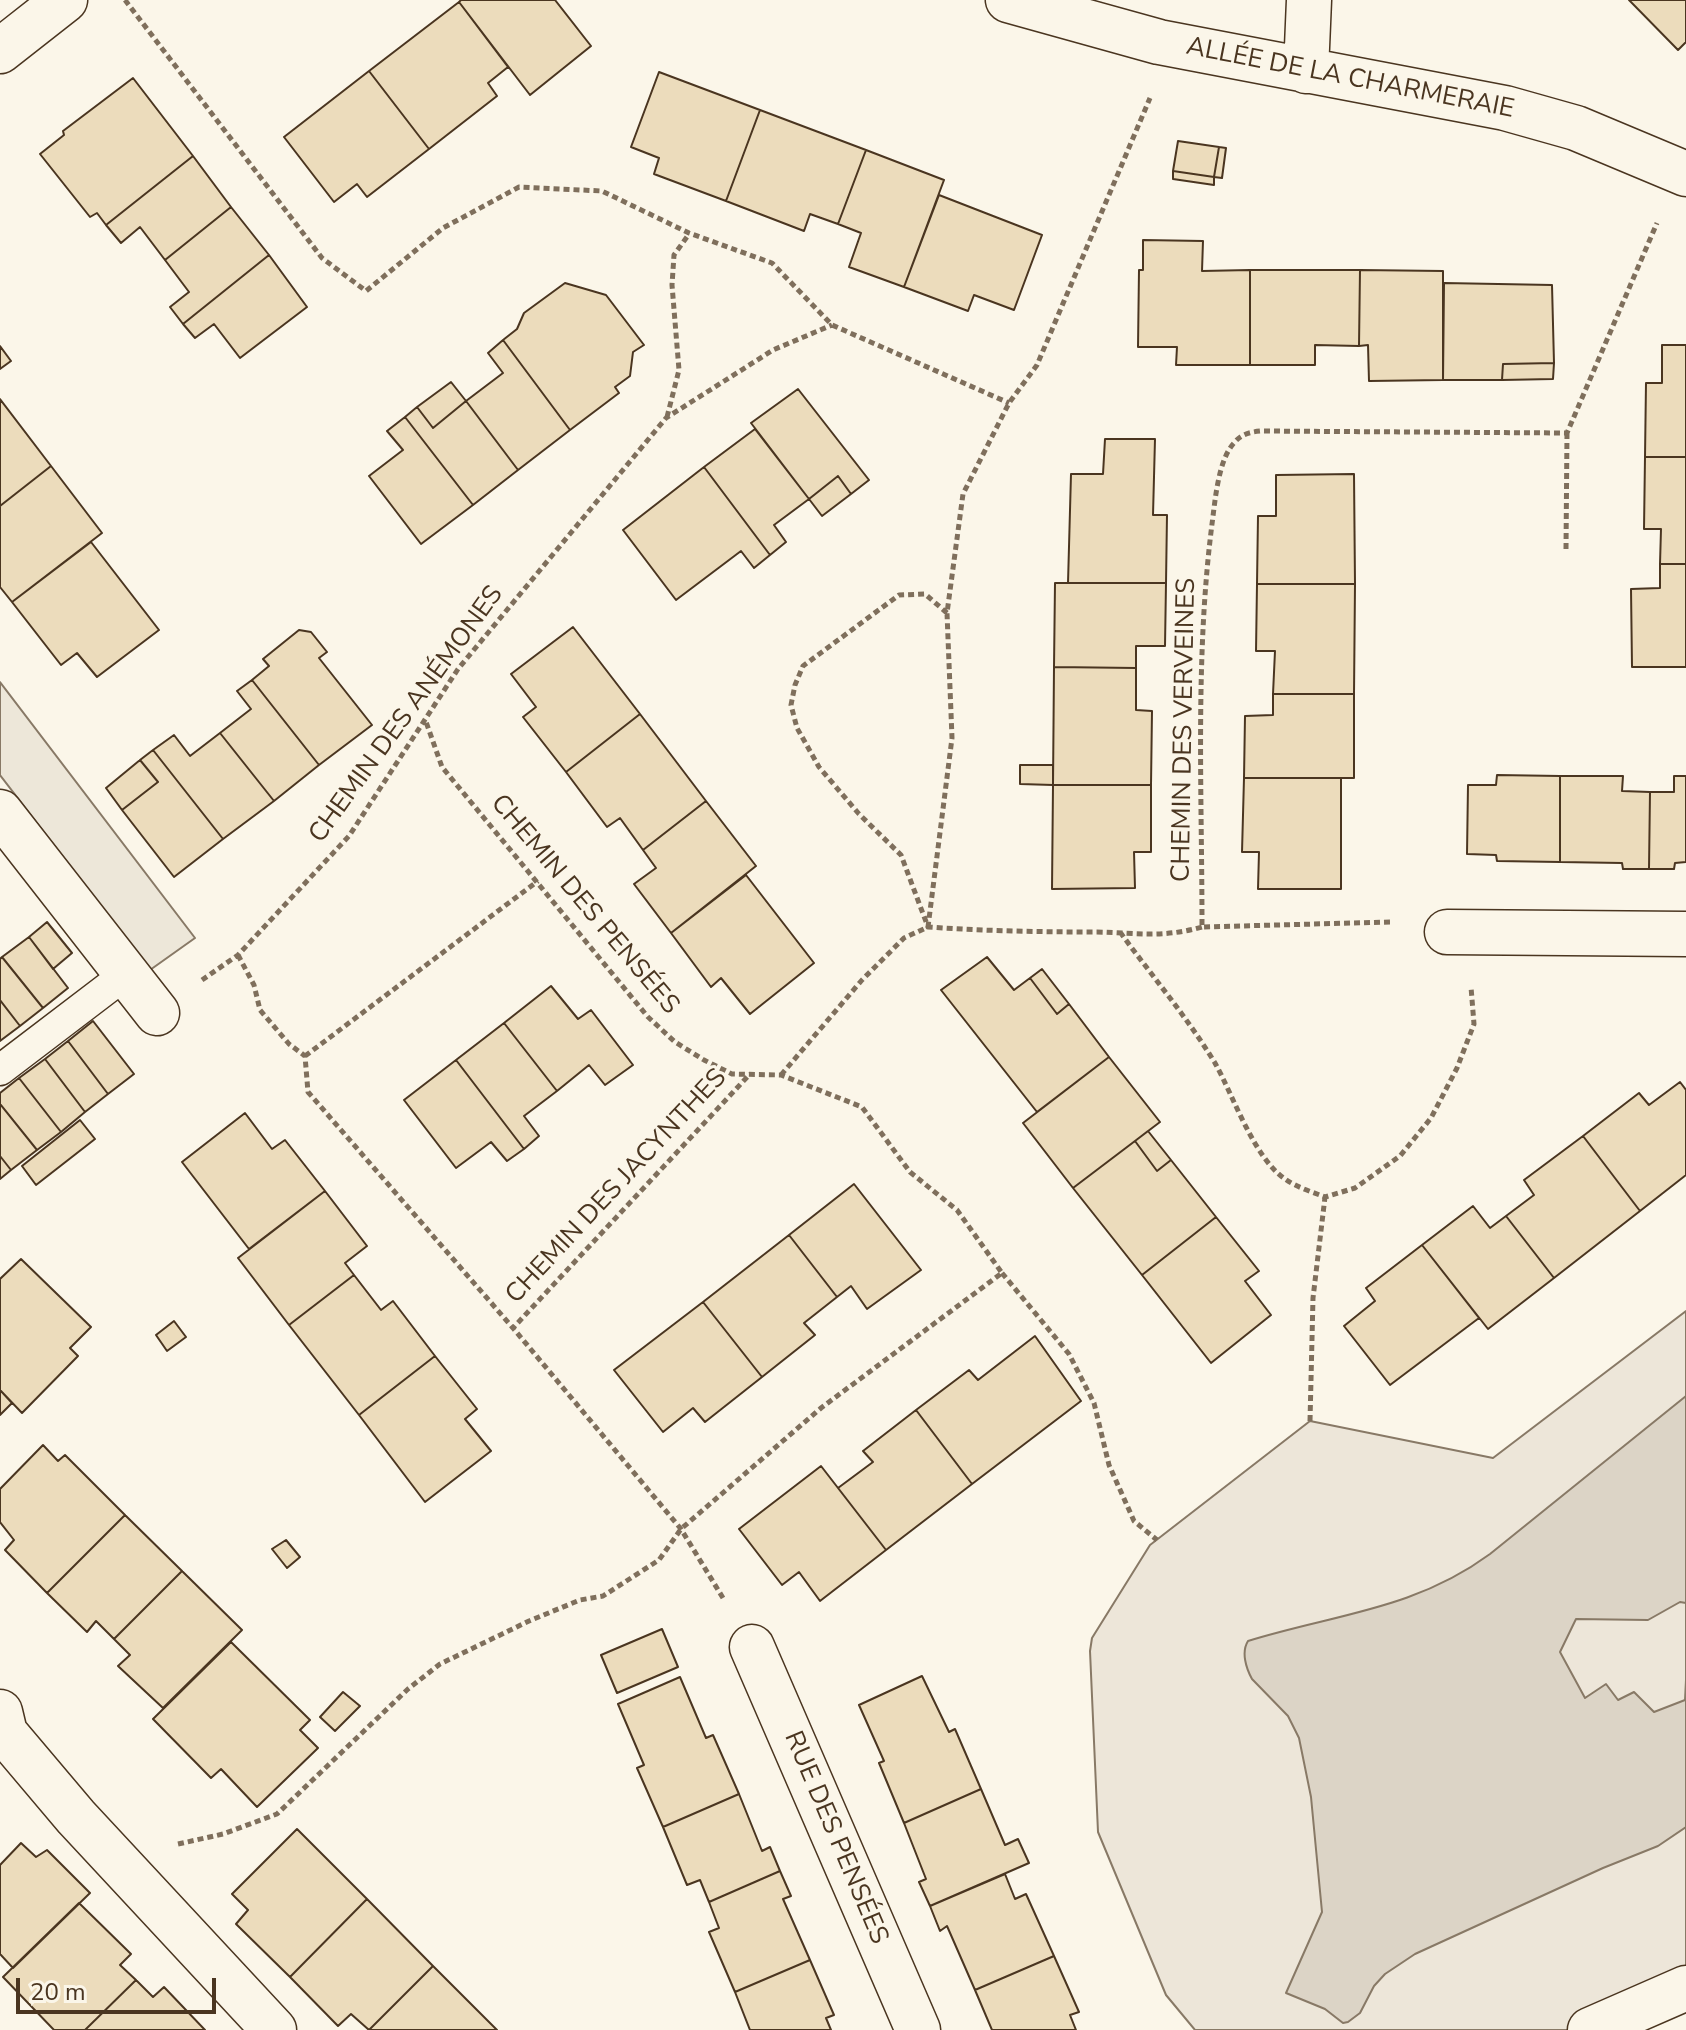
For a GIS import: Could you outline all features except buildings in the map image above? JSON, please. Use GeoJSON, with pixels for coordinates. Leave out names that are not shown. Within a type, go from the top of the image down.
{"type":"FeatureCollection","features":[{"type":"Feature","properties":{"kind":"street"},"geometry":{"type":"LineString","coordinates":[[0,51],[65,0]]}},
{"type":"Feature","properties":{"kind":"street","name":"ALLÉE DE LA CHARMERAIE"},"geometry":{"type":"LineString","coordinates":[[1008,0],[1159,42],[1505,108],[1576,128],[1684,170]]}},
{"type":"Feature","properties":{"kind":"street"},"geometry":{"type":"LineString","coordinates":[[1306,71],[1309,0]]}},
{"type":"Feature","properties":{"kind":"street"},"geometry":{"type":"LineString","coordinates":[[0,812],[157,1013]]}},
{"type":"Feature","properties":{"kind":"street"},"geometry":{"type":"LineString","coordinates":[[1447,932],[1686,934]]}},
{"type":"Feature","properties":{"kind":"street","name":"RUE DES PENSÉES"},"geometry":{"type":"LineString","coordinates":[[752,1647],[918,2030]]}},
{"type":"Feature","properties":{"kind":"street"},"geometry":{"type":"LineString","coordinates":[[0,1712],[5,1733],[76,1817],[274,2030]]}},
{"type":"Feature","properties":{"kind":"street"},"geometry":{"type":"LineString","coordinates":[[1590,2030],[1686,1988]]}},
{"type":"Feature","properties":{"kind":"lane"},"geometry":{"type":"LineString","coordinates":[[0,1070],[126,974]]}},
{"type":"Feature","properties":{"kind":"path"},"geometry":{"type":"LineString","coordinates":[[125,0],[322,258],[366,291],[443,228],[519,187],[602,191],[689,233],[772,263],[832,325],[1009,403]]}},
{"type":"Feature","properties":{"kind":"path"},"geometry":{"type":"LineString","coordinates":[[928,927],[952,738],[947,613],[963,494],[1009,403],[1037,365],[1149,103],[1159,42]]}},
{"type":"Feature","properties":{"kind":"path"},"geometry":{"type":"LineString","coordinates":[[1566,549],[1567,433],[1684,170]]}},
{"type":"Feature","properties":{"kind":"path","name":"CHEMIN DES ANÉMONES"},"geometry":{"type":"LineString","coordinates":[[666,418],[679,370],[673,299],[674,255],[689,233]]}},
{"type":"Feature","properties":{"kind":"path","name":"CHEMIN DES ANÉMONES"},"geometry":{"type":"LineString","coordinates":[[157,1013],[238,955],[349,836],[482,638],[666,418],[773,350],[832,325]]}},
{"type":"Feature","properties":{"kind":"path","name":"CHEMIN DES VERVEINES"},"geometry":{"type":"LineString","coordinates":[[1202,927],[1203,592],[1216,491],[1232,444],[1246,433],[1261,431],[1567,433]]}},
{"type":"Feature","properties":{"kind":"path"},"geometry":{"type":"LineString","coordinates":[[928,927],[901,855],[859,814],[819,767],[797,728],[791,705],[803,666],[899,595],[925,594],[947,613]]}},
{"type":"Feature","properties":{"kind":"path","name":"CHEMIN DES PENSÉES"},"geometry":{"type":"LineString","coordinates":[[425,719],[442,767],[623,989],[675,1042],[732,1074],[781,1075],[862,1107],[910,1172],[957,1210],[1002,1273],[1069,1354],[1094,1403],[1109,1465],[1134,1521],[1157,1540]]}},
{"type":"Feature","properties":{"kind":"path"},"geometry":{"type":"LineString","coordinates":[[238,955],[254,985],[260,1010],[289,1044],[305,1056],[538,881]]}},
{"type":"Feature","properties":{"kind":"path"},"geometry":{"type":"LineString","coordinates":[[781,1075],[862,980],[904,938],[928,927],[981,931],[1120,932],[1145,936],[1186,932],[1202,927],[1349,925],[1424,920],[1447,932],[1469,965],[1474,1024],[1457,1068],[1431,1118],[1400,1156],[1355,1188],[1325,1197],[1284,1179],[1267,1159],[1244,1124],[1215,1064],[1180,1011],[1120,932]]}},
{"type":"Feature","properties":{"kind":"path","name":"CHEMIN DES JACYNTHES"},"geometry":{"type":"LineString","coordinates":[[305,1056],[308,1092],[513,1328],[681,1529]]}},
{"type":"Feature","properties":{"kind":"path","name":"CHEMIN DES JACYNTHES"},"geometry":{"type":"LineString","coordinates":[[513,1328],[750,1074]]}},
{"type":"Feature","properties":{"kind":"path"},"geometry":{"type":"LineString","coordinates":[[1310,1421],[1313,1298],[1325,1197]]}},
{"type":"Feature","properties":{"kind":"path"},"geometry":{"type":"LineString","coordinates":[[122,1866],[149,1851],[223,1834],[277,1814],[408,1689],[440,1664],[529,1621],[580,1600],[603,1596],[659,1560],[681,1529],[821,1408],[1002,1273]]}},
{"type":"Feature","properties":{"kind":"path"},"geometry":{"type":"LineString","coordinates":[[681,1529],[752,1647]]}},
{"type":"Feature","properties":{"kind":"shaded area"},"geometry":{"type":"Polygon","coordinates":[[[0,682],[195,938],[150,970],[0,775],[0,682]]]}},
{"type":"Feature","properties":{"kind":"shaded area"},"geometry":{"type":"Polygon","coordinates":[[[1686,1311],[1686,1988],[1590,2030],[1195,2030],[1166,1995],[1098,1832],[1090,1651],[1092,1638],[1150,1545],[1310,1421],[1493,1458],[1686,1311]]]}},
{"type":"Feature","properties":{"kind":"shaded area"},"geometry":{"type":"Polygon","coordinates":[[[1686,1396],[1686,1603],[1680,1602],[1648,1620],[1576,1619],[1560,1652],[1585,1698],[1606,1684],[1618,1700],[1634,1692],[1654,1712],[1685,1700],[1686,1680],[1686,1827],[1658,1846],[1415,1954],[1385,1974],[1374,1986],[1360,2013],[1348,2022],[1343,2023],[1325,2009],[1286,1993],[1322,1912],[1311,1797],[1299,1738],[1288,1716],[1252,1679],[1245,1655],[1248,1641],[1403,1599],[1461,1573],[1490,1554],[1686,1396]]]}}]}
